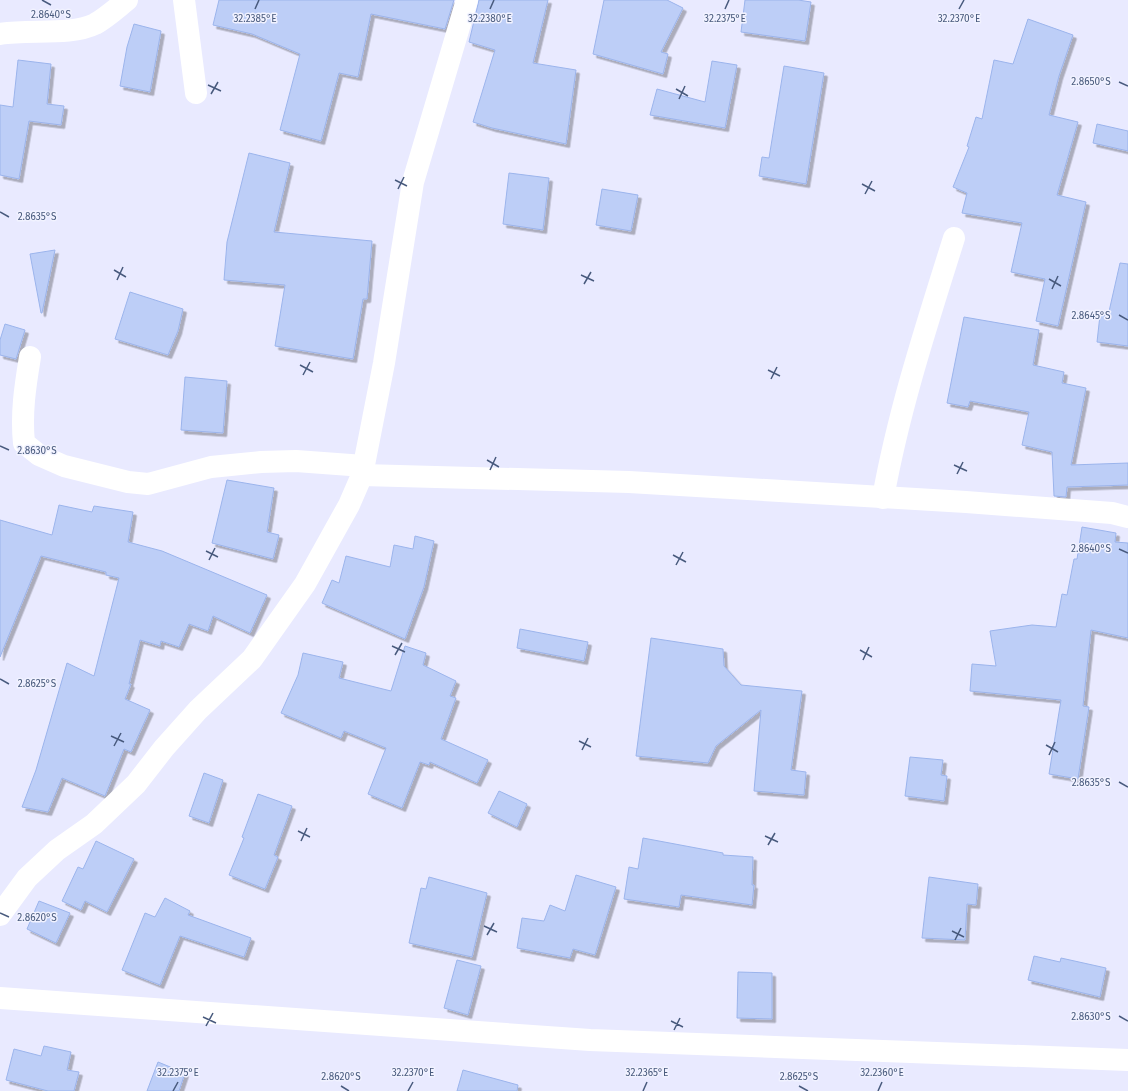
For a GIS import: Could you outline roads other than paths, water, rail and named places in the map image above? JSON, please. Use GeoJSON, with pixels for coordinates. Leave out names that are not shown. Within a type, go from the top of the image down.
{"type":"FeatureCollection","features":[{"type":"Feature","properties":{"kind":"street"},"geometry":{"type":"LineString","coordinates":[[0,34],[30,31],[67,31],[94,24],[127,0]]}},
{"type":"Feature","properties":{"kind":"street"},"geometry":{"type":"LineString","coordinates":[[184,0],[196,93]]}},
{"type":"Feature","properties":{"kind":"street"},"geometry":{"type":"LineString","coordinates":[[0,915],[27,878],[57,850],[94,824],[136,784],[164,748],[198,710],[252,659],[305,584],[349,505],[363,470],[384,363],[413,182],[467,0]]}},
{"type":"Feature","properties":{"kind":"street"},"geometry":{"type":"LineString","coordinates":[[882,498],[892,448],[914,365],[954,238]]}},
{"type":"Feature","properties":{"kind":"street"},"geometry":{"type":"LineString","coordinates":[[30,357],[23,403],[22,423],[24,443],[40,455],[64,466],[128,482],[148,484],[211,467],[261,462],[296,461],[363,470],[629,482],[966,502],[1112,514],[1128,517]]}},
{"type":"Feature","properties":{"kind":"street"},"geometry":{"type":"LineString","coordinates":[[0,998],[590,1040],[1128,1060]]}}]}
